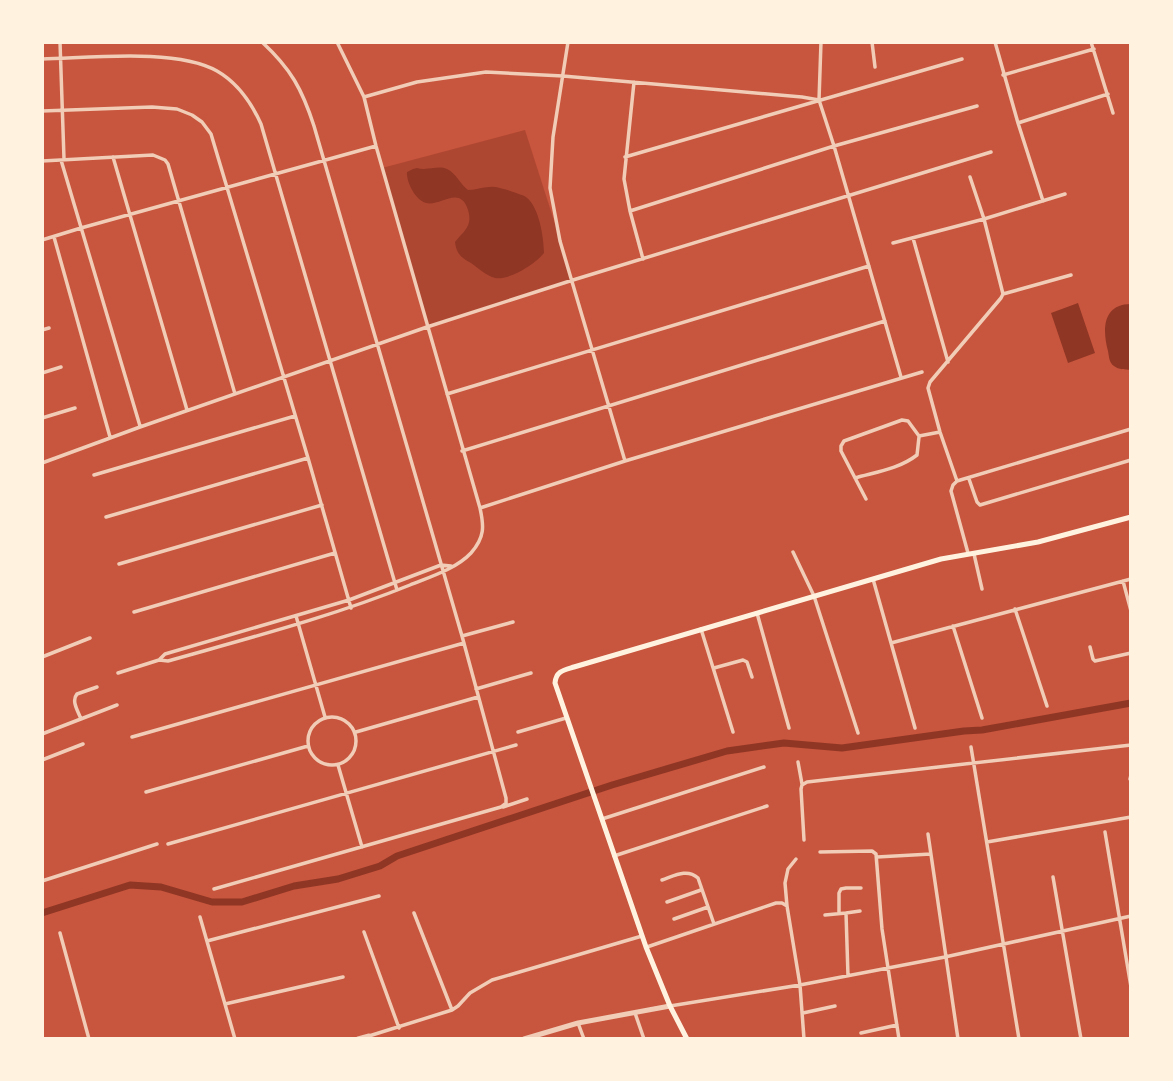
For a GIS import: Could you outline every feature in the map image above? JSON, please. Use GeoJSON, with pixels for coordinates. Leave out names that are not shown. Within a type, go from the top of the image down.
{"type":"FeatureCollection","features":[{"type":"Feature","properties":{"kind":"main road"},"geometry":{"type":"LineString","coordinates":[[687,1039],[646,947],[614,856],[555,682],[560,672],[941,559],[1038,542],[1131,517]]}},
{"type":"Feature","properties":{"kind":"street"},"geometry":{"type":"LineString","coordinates":[[60,42],[62,160],[140,427]]}},
{"type":"Feature","properties":{"kind":"street"},"geometry":{"type":"LineString","coordinates":[[262,42],[292,74],[306,101],[464,643],[506,798],[506,803],[501,807]]}},
{"type":"Feature","properties":{"kind":"street"},"geometry":{"type":"LineString","coordinates":[[118,673],[298,624],[398,590],[443,572],[470,554],[484,528],[363,97],[337,42]]}},
{"type":"Feature","properties":{"kind":"street"},"geometry":{"type":"LineString","coordinates":[[568,42],[553,136],[550,188],[560,241],[625,461]]}},
{"type":"Feature","properties":{"kind":"street"},"geometry":{"type":"LineString","coordinates":[[821,42],[819,100],[901,377]]}},
{"type":"Feature","properties":{"kind":"street"},"geometry":{"type":"LineString","coordinates":[[872,42],[875,67]]}},
{"type":"Feature","properties":{"kind":"street"},"geometry":{"type":"LineString","coordinates":[[995,42],[1043,201]]}},
{"type":"Feature","properties":{"kind":"street"},"geometry":{"type":"LineString","coordinates":[[1091,42],[1114,113]]}},
{"type":"Feature","properties":{"kind":"street"},"geometry":{"type":"LineString","coordinates":[[1003,75],[1094,49]]}},
{"type":"Feature","properties":{"kind":"street"},"geometry":{"type":"LineString","coordinates":[[42,60],[128,57],[190,61],[219,72],[234,83],[254,107],[398,590]]}},
{"type":"Feature","properties":{"kind":"street"},"geometry":{"type":"LineString","coordinates":[[625,157],[962,58]]}},
{"type":"Feature","properties":{"kind":"street"},"geometry":{"type":"LineString","coordinates":[[363,97],[417,82],[486,72],[564,76],[819,100]]}},
{"type":"Feature","properties":{"kind":"street"},"geometry":{"type":"LineString","coordinates":[[634,82],[624,178],[643,259]]}},
{"type":"Feature","properties":{"kind":"street"},"geometry":{"type":"LineString","coordinates":[[1018,123],[1108,94]]}},
{"type":"Feature","properties":{"kind":"street"},"geometry":{"type":"LineString","coordinates":[[630,211],[834,146],[977,106]]}},
{"type":"Feature","properties":{"kind":"street"},"geometry":{"type":"LineString","coordinates":[[42,111],[152,107],[177,109],[202,122],[211,134],[351,608]]}},
{"type":"Feature","properties":{"kind":"street"},"geometry":{"type":"LineString","coordinates":[[42,240],[376,146]]}},
{"type":"Feature","properties":{"kind":"street"},"geometry":{"type":"LineString","coordinates":[[42,463],[377,343],[991,152]]}},
{"type":"Feature","properties":{"kind":"street"},"geometry":{"type":"LineString","coordinates":[[42,160],[153,155],[165,160],[235,394]]}},
{"type":"Feature","properties":{"kind":"street"},"geometry":{"type":"LineString","coordinates":[[113,157],[187,410]]}},
{"type":"Feature","properties":{"kind":"street"},"geometry":{"type":"LineString","coordinates":[[957,481],[928,388],[930,382],[1003,294],[970,177]]}},
{"type":"Feature","properties":{"kind":"street"},"geometry":{"type":"LineString","coordinates":[[893,243],[1065,194]]}},
{"type":"Feature","properties":{"kind":"street"},"geometry":{"type":"LineString","coordinates":[[54,237],[110,437]]}},
{"type":"Feature","properties":{"kind":"street"},"geometry":{"type":"LineString","coordinates":[[913,238],[948,362]]}},
{"type":"Feature","properties":{"kind":"street"},"geometry":{"type":"LineString","coordinates":[[447,394],[869,266]]}},
{"type":"Feature","properties":{"kind":"street"},"geometry":{"type":"LineString","coordinates":[[1003,294],[1070,275]]}},
{"type":"Feature","properties":{"kind":"street"},"geometry":{"type":"LineString","coordinates":[[462,451],[885,321]]}},
{"type":"Feature","properties":{"kind":"street"},"geometry":{"type":"LineString","coordinates":[[42,330],[49,328]]}},
{"type":"Feature","properties":{"kind":"street"},"geometry":{"type":"LineString","coordinates":[[42,373],[61,368]]}},
{"type":"Feature","properties":{"kind":"street"},"geometry":{"type":"LineString","coordinates":[[480,508],[625,461],[922,372]]}},
{"type":"Feature","properties":{"kind":"street"},"geometry":{"type":"LineString","coordinates":[[42,418],[75,408]]}},
{"type":"Feature","properties":{"kind":"street"},"geometry":{"type":"LineString","coordinates":[[94,475],[295,416]]}},
{"type":"Feature","properties":{"kind":"street"},"geometry":{"type":"LineString","coordinates":[[855,478],[901,466],[917,455],[919,436],[908,421],[902,420],[845,441],[841,446],[841,451],[855,478],[866,499]]}},
{"type":"Feature","properties":{"kind":"street"},"geometry":{"type":"LineString","coordinates":[[982,589],[951,491],[953,485],[957,481],[1131,429]]}},
{"type":"Feature","properties":{"kind":"street"},"geometry":{"type":"LineString","coordinates":[[919,436],[940,432]]}},
{"type":"Feature","properties":{"kind":"street"},"geometry":{"type":"LineString","coordinates":[[106,517],[308,458]]}},
{"type":"Feature","properties":{"kind":"street"},"geometry":{"type":"LineString","coordinates":[[969,478],[980,505],[1131,460]]}},
{"type":"Feature","properties":{"kind":"street"},"geometry":{"type":"LineString","coordinates":[[119,564],[322,505]]}},
{"type":"Feature","properties":{"kind":"street"},"geometry":{"type":"LineString","coordinates":[[793,552],[814,596],[858,733]]}},
{"type":"Feature","properties":{"kind":"street"},"geometry":{"type":"LineString","coordinates":[[134,612],[335,553]]}},
{"type":"Feature","properties":{"kind":"street"},"geometry":{"type":"LineString","coordinates":[[159,660],[165,654],[349,600],[441,565],[452,566]]}},
{"type":"Feature","properties":{"kind":"street"},"geometry":{"type":"LineString","coordinates":[[873,579],[915,728]]}},
{"type":"Feature","properties":{"kind":"street"},"geometry":{"type":"LineString","coordinates":[[891,643],[1131,579]]}},
{"type":"Feature","properties":{"kind":"street"},"geometry":{"type":"LineString","coordinates":[[1124,581],[1131,611]]}},
{"type":"Feature","properties":{"kind":"street"},"geometry":{"type":"LineString","coordinates":[[1015,609],[1047,706]]}},
{"type":"Feature","properties":{"kind":"street"},"geometry":{"type":"LineString","coordinates":[[757,613],[789,728]]}},
{"type":"Feature","properties":{"kind":"street"},"geometry":{"type":"LineString","coordinates":[[296,616],[325,718]]}},
{"type":"Feature","properties":{"kind":"street"},"geometry":{"type":"LineString","coordinates":[[461,636],[513,622]]}},
{"type":"Feature","properties":{"kind":"street"},"geometry":{"type":"LineString","coordinates":[[953,626],[982,718]]}},
{"type":"Feature","properties":{"kind":"street"},"geometry":{"type":"LineString","coordinates":[[701,629],[733,732]]}},
{"type":"Feature","properties":{"kind":"street"},"geometry":{"type":"LineString","coordinates":[[42,657],[90,638]]}},
{"type":"Feature","properties":{"kind":"street"},"geometry":{"type":"LineString","coordinates":[[132,737],[464,643]]}},
{"type":"Feature","properties":{"kind":"street"},"geometry":{"type":"LineString","coordinates":[[1090,647],[1095,661],[1131,653]]}},
{"type":"Feature","properties":{"kind":"street"},"geometry":{"type":"LineString","coordinates":[[714,668],[743,660],[747,663],[752,677]]}},
{"type":"Feature","properties":{"kind":"street"},"geometry":{"type":"LineString","coordinates":[[476,689],[531,674]]}},
{"type":"Feature","properties":{"kind":"street"},"geometry":{"type":"LineString","coordinates":[[81,719],[75,696],[97,687]]}},
{"type":"Feature","properties":{"kind":"street"},"geometry":{"type":"LineString","coordinates":[[355,733],[478,696]]}},
{"type":"Feature","properties":{"kind":"street"},"geometry":{"type":"LineString","coordinates":[[42,734],[117,705]]}},
{"type":"Feature","properties":{"kind":"street"},"geometry":{"type":"LineString","coordinates":[[325,718],[340,718],[346,721],[355,733],[354,752],[338,764],[317,760],[308,746],[313,725],[325,718]]}},
{"type":"Feature","properties":{"kind":"street"},"geometry":{"type":"LineString","coordinates":[[518,732],[567,718]]}},
{"type":"Feature","properties":{"kind":"street"},"geometry":{"type":"LineString","coordinates":[[42,761],[83,744]]}},
{"type":"Feature","properties":{"kind":"street"},"geometry":{"type":"LineString","coordinates":[[168,844],[516,745]]}},
{"type":"Feature","properties":{"kind":"street"},"geometry":{"type":"LineString","coordinates":[[802,785],[807,782],[1131,745]]}},
{"type":"Feature","properties":{"kind":"street"},"geometry":{"type":"LineString","coordinates":[[146,792],[308,746]]}},
{"type":"Feature","properties":{"kind":"street"},"geometry":{"type":"LineString","coordinates":[[971,747],[1019,1039]]}},
{"type":"Feature","properties":{"kind":"street"},"geometry":{"type":"LineString","coordinates":[[798,762],[802,785],[804,840]]}},
{"type":"Feature","properties":{"kind":"street"},"geometry":{"type":"LineString","coordinates":[[338,764],[362,847]]}},
{"type":"Feature","properties":{"kind":"street"},"geometry":{"type":"LineString","coordinates":[[602,819],[764,767]]}},
{"type":"Feature","properties":{"kind":"street"},"geometry":{"type":"LineString","coordinates":[[214,889],[527,799]]}},
{"type":"Feature","properties":{"kind":"street"},"geometry":{"type":"LineString","coordinates":[[614,856],[767,806]]}},
{"type":"Feature","properties":{"kind":"street"},"geometry":{"type":"LineString","coordinates":[[986,842],[1131,817]]}},
{"type":"Feature","properties":{"kind":"street"},"geometry":{"type":"LineString","coordinates":[[1105,832],[1131,987]]}},
{"type":"Feature","properties":{"kind":"street"},"geometry":{"type":"LineString","coordinates":[[928,834],[958,1039]]}},
{"type":"Feature","properties":{"kind":"street"},"geometry":{"type":"LineString","coordinates":[[42,881],[157,844]]}},
{"type":"Feature","properties":{"kind":"street"},"geometry":{"type":"LineString","coordinates":[[820,852],[872,850],[876,854],[881,929],[899,1039]]}},
{"type":"Feature","properties":{"kind":"street"},"geometry":{"type":"LineString","coordinates":[[877,857],[931,854]]}},
{"type":"Feature","properties":{"kind":"street"},"geometry":{"type":"LineString","coordinates":[[796,859],[788,869],[785,883],[800,985],[804,1039]]}},
{"type":"Feature","properties":{"kind":"street"},"geometry":{"type":"LineString","coordinates":[[662,880],[684,873],[698,878],[714,924]]}},
{"type":"Feature","properties":{"kind":"street"},"geometry":{"type":"LineString","coordinates":[[1053,877],[1081,1039]]}},
{"type":"Feature","properties":{"kind":"street"},"geometry":{"type":"LineString","coordinates":[[839,913],[841,889],[861,888]]}},
{"type":"Feature","properties":{"kind":"street"},"geometry":{"type":"LineString","coordinates":[[667,902],[702,890]]}},
{"type":"Feature","properties":{"kind":"street"},"geometry":{"type":"LineString","coordinates":[[207,941],[379,896]]}},
{"type":"Feature","properties":{"kind":"street"},"geometry":{"type":"LineString","coordinates":[[646,947],[776,903],[787,906]]}},
{"type":"Feature","properties":{"kind":"street"},"geometry":{"type":"LineString","coordinates":[[674,919],[708,907]]}},
{"type":"Feature","properties":{"kind":"street"},"geometry":{"type":"LineString","coordinates":[[825,915],[860,911]]}},
{"type":"Feature","properties":{"kind":"street"},"geometry":{"type":"LineString","coordinates":[[414,913],[452,1010]]}},
{"type":"Feature","properties":{"kind":"street"},"geometry":{"type":"LineString","coordinates":[[846,913],[848,976]]}},
{"type":"Feature","properties":{"kind":"street"},"geometry":{"type":"LineString","coordinates":[[526,1039],[578,1023],[848,976],[1131,916]]}},
{"type":"Feature","properties":{"kind":"street"},"geometry":{"type":"LineString","coordinates":[[200,917],[235,1039]]}},
{"type":"Feature","properties":{"kind":"street"},"geometry":{"type":"LineString","coordinates":[[363,932],[399,1028]]}},
{"type":"Feature","properties":{"kind":"street"},"geometry":{"type":"LineString","coordinates":[[60,933],[89,1039]]}},
{"type":"Feature","properties":{"kind":"street"},"geometry":{"type":"LineString","coordinates":[[358,1039],[370,1038],[452,1010],[470,993],[492,979],[642,936]]}},
{"type":"Feature","properties":{"kind":"street"},"geometry":{"type":"LineString","coordinates":[[225,1004],[343,977]]}},
{"type":"Feature","properties":{"kind":"street"},"geometry":{"type":"LineString","coordinates":[[802,1013],[835,1006]]}},
{"type":"Feature","properties":{"kind":"street"},"geometry":{"type":"LineString","coordinates":[[635,1013],[644,1039]]}},
{"type":"Feature","properties":{"kind":"street"},"geometry":{"type":"LineString","coordinates":[[578,1023],[584,1039]]}},
{"type":"Feature","properties":{"kind":"street"},"geometry":{"type":"LineString","coordinates":[[861,1033],[897,1025]]}},
{"type":"Feature","properties":{"kind":"shaded area"},"geometry":{"type":"Polygon","coordinates":[[[525,130],[573,280],[427,327],[382,168],[525,130]]]}},
{"type":"Feature","properties":{"kind":"shaded area"},"geometry":{"type":"Polygon","coordinates":[[[417,168],[447,169],[468,190],[495,187],[526,197],[531,201],[537,215],[544,253],[515,274],[495,278],[483,272],[462,257],[456,246],[455,242],[467,228],[469,220],[464,202],[455,197],[431,203],[422,201],[412,190],[407,176],[407,172],[417,168]]]}},
{"type":"Feature","properties":{"kind":"shaded area"},"geometry":{"type":"Polygon","coordinates":[[[1078,303],[1095,353],[1068,363],[1051,313],[1078,303]]]}},
{"type":"Feature","properties":{"kind":"shaded area"},"geometry":{"type":"Polygon","coordinates":[[[1131,304],[1131,370],[1118,368],[1111,363],[1105,326],[1115,308],[1131,304]]]}},
{"type":"Feature","properties":{"kind":"waterway"},"geometry":{"type":"LineString","coordinates":[[42,913],[130,885],[161,887],[212,902],[242,902],[294,886],[338,879],[380,866],[397,856],[612,785],[727,751],[784,743],[842,748],[982,730],[1131,703]]}}]}
